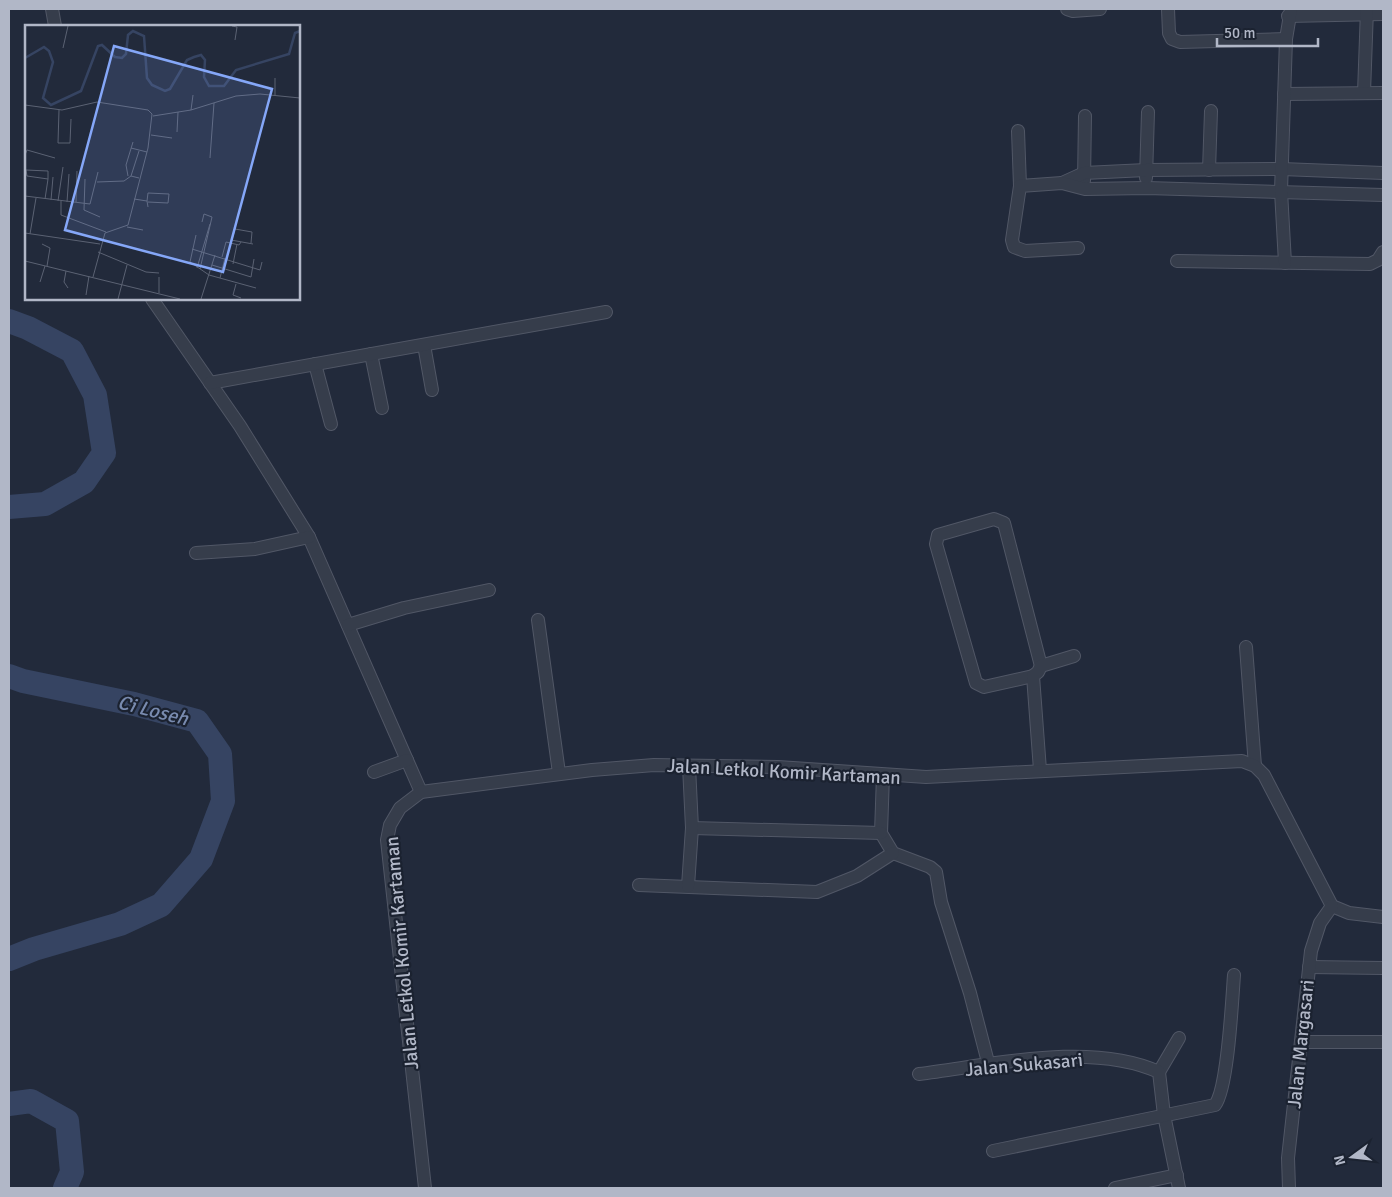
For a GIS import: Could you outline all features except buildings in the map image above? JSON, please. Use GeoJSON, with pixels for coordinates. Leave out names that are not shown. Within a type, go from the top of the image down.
{"type":"FeatureCollection","features":[{"type":"Feature","properties":{"kind":"street"},"geometry":{"type":"LineString","coordinates":[[52,9],[55,25]]}},
{"type":"Feature","properties":{"kind":"street"},"geometry":{"type":"LineString","coordinates":[[1067,9],[1073,11],[1100,9]]}},
{"type":"Feature","properties":{"kind":"street"},"geometry":{"type":"LineString","coordinates":[[1168,9],[1169,33],[1172,39],[1180,42],[1286,38]]}},
{"type":"Feature","properties":{"kind":"street"},"geometry":{"type":"LineString","coordinates":[[1364,93],[1367,11]]}},
{"type":"Feature","properties":{"kind":"street"},"geometry":{"type":"LineString","coordinates":[[1285,263],[1281,191],[1286,38],[1289,12],[1367,11],[1383,14]]}},
{"type":"Feature","properties":{"kind":"street"},"geometry":{"type":"LineString","coordinates":[[1284,94],[1383,93]]}},
{"type":"Feature","properties":{"kind":"street"},"geometry":{"type":"LineString","coordinates":[[1209,170],[1211,111]]}},
{"type":"Feature","properties":{"kind":"street"},"geometry":{"type":"LineString","coordinates":[[1146,188],[1148,112]]}},
{"type":"Feature","properties":{"kind":"street"},"geometry":{"type":"LineString","coordinates":[[1085,116],[1085,189]]}},
{"type":"Feature","properties":{"kind":"street"},"geometry":{"type":"LineString","coordinates":[[1018,131],[1020,186],[1012,240],[1014,247],[1025,251],[1078,248]]}},
{"type":"Feature","properties":{"kind":"street"},"geometry":{"type":"LineString","coordinates":[[1062,183],[1084,173],[1146,170],[1282,169],[1383,173]]}},
{"type":"Feature","properties":{"kind":"street"},"geometry":{"type":"LineString","coordinates":[[1020,186],[1062,183],[1085,189],[1146,188],[1383,195]]}},
{"type":"Feature","properties":{"kind":"street"},"geometry":{"type":"LineString","coordinates":[[1178,261],[1370,264],[1378,260],[1383,252]]}},
{"type":"Feature","properties":{"kind":"street"},"geometry":{"type":"LineString","coordinates":[[153,300],[277,482],[309,537],[421,792]]}},
{"type":"Feature","properties":{"kind":"street"},"geometry":{"type":"LineString","coordinates":[[210,383],[606,312]]}},
{"type":"Feature","properties":{"kind":"street"},"geometry":{"type":"LineString","coordinates":[[424,344],[432,390]]}},
{"type":"Feature","properties":{"kind":"street"},"geometry":{"type":"LineString","coordinates":[[371,354],[382,408]]}},
{"type":"Feature","properties":{"kind":"street"},"geometry":{"type":"LineString","coordinates":[[315,364],[331,424]]}},
{"type":"Feature","properties":{"kind":"street"},"geometry":{"type":"LineString","coordinates":[[1040,770],[1037,671],[1004,523],[994,519],[938,535],[936,544],[976,683],[984,687],[1037,671],[1074,656]]}},
{"type":"Feature","properties":{"kind":"street"},"geometry":{"type":"LineString","coordinates":[[196,553],[254,549],[309,537]]}},
{"type":"Feature","properties":{"kind":"street"},"geometry":{"type":"LineString","coordinates":[[348,625],[404,608],[489,590]]}},
{"type":"Feature","properties":{"kind":"street"},"geometry":{"type":"LineString","coordinates":[[538,620],[559,773]]}},
{"type":"Feature","properties":{"kind":"street"},"geometry":{"type":"LineString","coordinates":[[1246,647],[1255,766],[1270,785],[1332,906],[1349,913],[1383,917]]}},
{"type":"Feature","properties":{"kind":"street"},"geometry":{"type":"LineString","coordinates":[[374,772],[407,760]]}},
{"type":"Feature","properties":{"kind":"street","name":"Jalan Letkol Komir Kartaman"},"geometry":{"type":"LineString","coordinates":[[425,1188],[387,840],[390,825],[400,808],[421,792],[559,773],[654,765],[778,766],[926,777],[1224,760],[1242,761],[1255,766]]}},
{"type":"Feature","properties":{"kind":"street"},"geometry":{"type":"LineString","coordinates":[[688,766],[692,828],[688,886]]}},
{"type":"Feature","properties":{"kind":"street"},"geometry":{"type":"LineString","coordinates":[[883,775],[881,832],[892,853],[930,867],[936,872],[941,902],[990,1066]]}},
{"type":"Feature","properties":{"kind":"street"},"geometry":{"type":"LineString","coordinates":[[692,828],[881,832]]}},
{"type":"Feature","properties":{"kind":"street"},"geometry":{"type":"LineString","coordinates":[[638,885],[817,892],[857,876],[892,853]]}},
{"type":"Feature","properties":{"kind":"street","name":"Jalan Margasari"},"geometry":{"type":"LineString","coordinates":[[1289,1188],[1288,1158],[1309,967],[1314,937],[1320,923],[1332,906]]}},
{"type":"Feature","properties":{"kind":"street"},"geometry":{"type":"LineString","coordinates":[[1309,967],[1383,968]]}},
{"type":"Feature","properties":{"kind":"street"},"geometry":{"type":"LineString","coordinates":[[993,1151],[1211,1107],[1217,1102],[1226,1057],[1234,975]]}},
{"type":"Feature","properties":{"kind":"street"},"geometry":{"type":"LineString","coordinates":[[1179,1038],[1159,1072],[1164,1115],[1179,1188]]}},
{"type":"Feature","properties":{"kind":"street"},"geometry":{"type":"LineString","coordinates":[[1301,1042],[1382,1042]]}},
{"type":"Feature","properties":{"kind":"street","name":"Jalan Sukasari"},"geometry":{"type":"LineString","coordinates":[[919,1074],[1038,1059],[1090,1058],[1135,1064],[1159,1072]]}},
{"type":"Feature","properties":{"kind":"street"},"geometry":{"type":"LineString","coordinates":[[1115,1188],[1177,1175]]}},
{"type":"Feature","properties":{"kind":"waterway","name":"Ci Loseh"},"geometry":{"type":"LineString","coordinates":[[9,321],[28,328],[72,351],[95,395],[104,453],[84,482],[45,504],[9,507]]}},
{"type":"Feature","properties":{"kind":"waterway","name":"Ci Loseh"},"geometry":{"type":"LineString","coordinates":[[9,676],[23,681],[134,704],[197,721],[220,754],[223,801],[201,859],[161,905],[120,924],[34,949],[9,959]]}},
{"type":"Feature","properties":{"kind":"waterway","name":"Ci Loseh"},"geometry":{"type":"LineString","coordinates":[[9,1104],[31,1101],[67,1121],[72,1172],[65,1188]]}}]}
